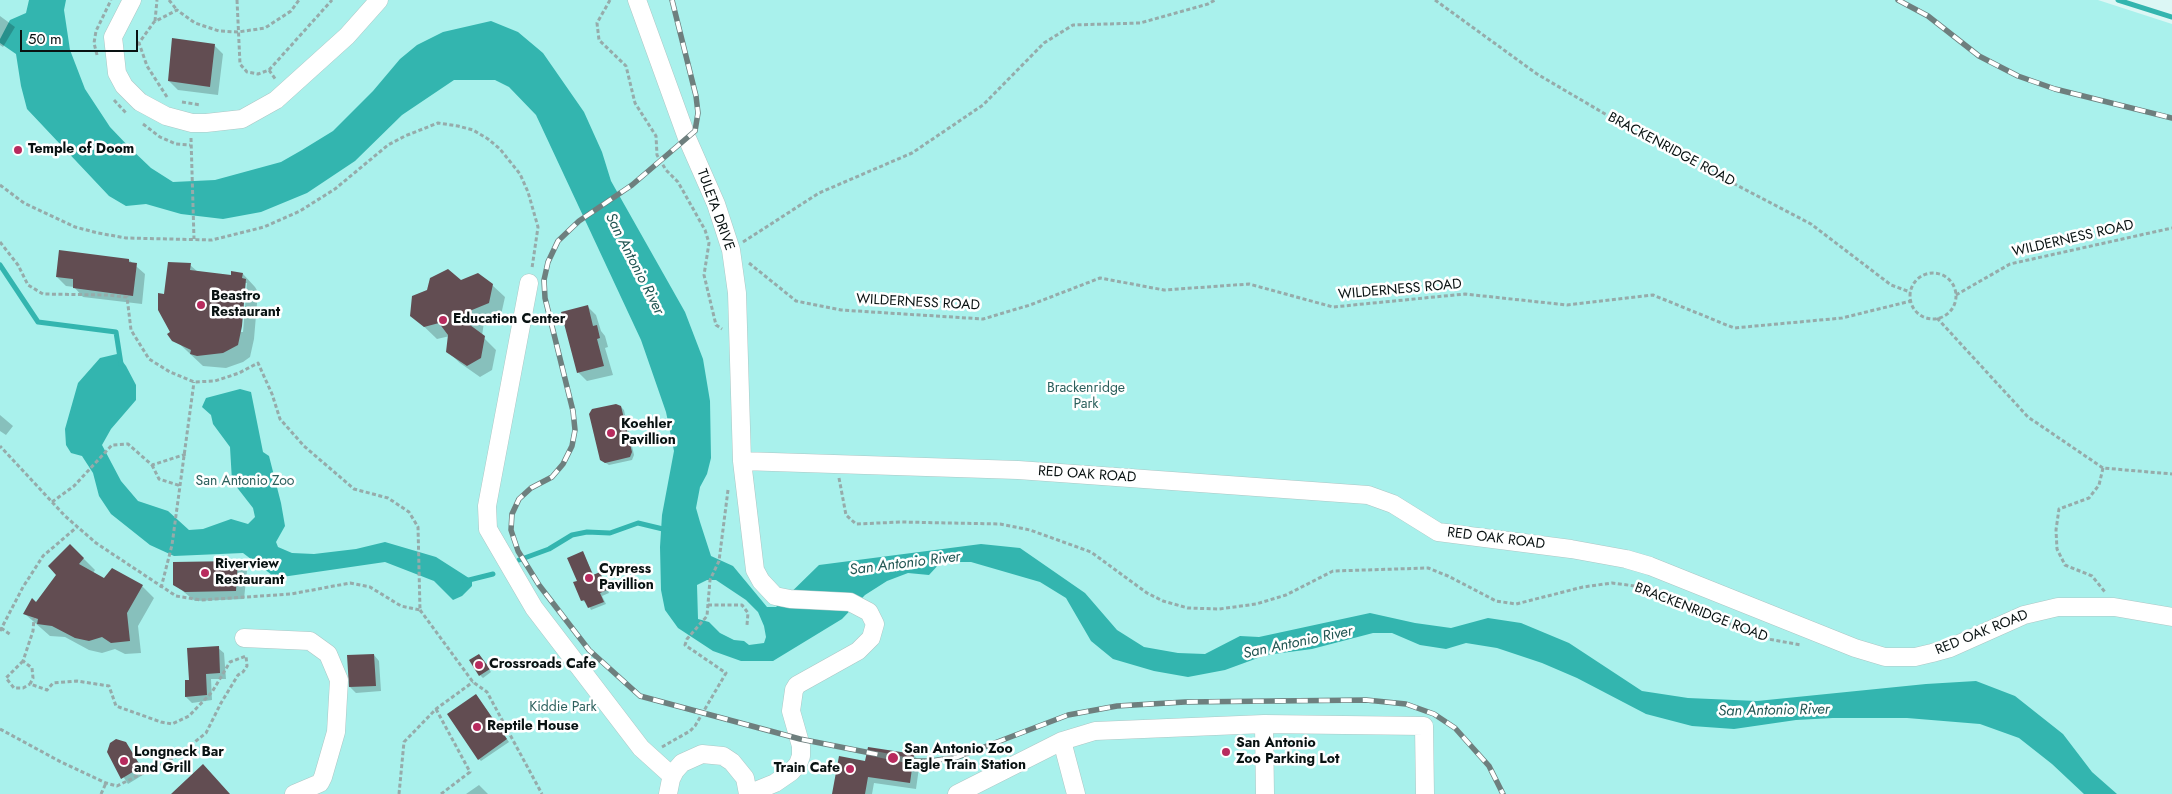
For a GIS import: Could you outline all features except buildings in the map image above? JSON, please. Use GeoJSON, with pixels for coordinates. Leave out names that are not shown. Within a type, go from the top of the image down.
{"type":"FeatureCollection","features":[{"type":"Feature","properties":{"kind":"street"},"geometry":{"type":"LineString","coordinates":[[132,0],[113,37],[114,55],[120,80],[128,92],[140,102],[166,116],[192,123],[220,123],[242,119],[276,100],[347,36],[378,0]]}},
{"type":"Feature","properties":{"kind":"street","name":"TULETA DRIVE"},"geometry":{"type":"LineString","coordinates":[[637,0],[687,138],[716,204],[732,250],[737,293],[742,461],[753,562],[761,581],[775,596],[857,604],[869,612],[875,624],[871,638],[858,651],[797,685],[794,690],[791,711],[800,746],[801,756],[798,764],[776,783],[748,794]]}},
{"type":"Feature","properties":{"kind":"street"},"geometry":{"type":"LineString","coordinates":[[529,283],[488,506],[488,529],[534,608],[650,758],[672,776]]}},
{"type":"Feature","properties":{"kind":"street","name":"RED OAK ROAD"},"geometry":{"type":"LineString","coordinates":[[742,461],[1018,470],[1368,495],[1393,504],[1438,532],[1581,550],[1650,566],[1855,648],[1885,657],[1915,657],[1932,653],[1979,636],[2024,615],[2058,607],[2114,607],[2172,617]]}},
{"type":"Feature","properties":{"kind":"street"},"geometry":{"type":"LineString","coordinates":[[244,638],[310,641],[328,654],[339,680],[336,732],[323,777],[323,788],[294,794]]}},
{"type":"Feature","properties":{"kind":"street"},"geometry":{"type":"LineString","coordinates":[[1264,724],[1265,794]]}},
{"type":"Feature","properties":{"kind":"street"},"geometry":{"type":"LineString","coordinates":[[957,794],[1062,741],[1095,731],[1264,724],[1424,726],[1425,794]]}},
{"type":"Feature","properties":{"kind":"street"},"geometry":{"type":"LineString","coordinates":[[1062,741],[1076,794]]}},
{"type":"Feature","properties":{"kind":"street"},"geometry":{"type":"LineString","coordinates":[[668,794],[672,776],[682,763],[692,757],[712,754],[723,756],[740,769],[745,778],[748,794]]}},
{"type":"Feature","properties":{"kind":"path"},"geometry":{"type":"LineString","coordinates":[[154,22],[157,0]]}},
{"type":"Feature","properties":{"kind":"path"},"geometry":{"type":"LineString","coordinates":[[168,0],[177,10],[195,23],[219,31],[238,32],[265,28],[291,11],[299,0]]}},
{"type":"Feature","properties":{"kind":"path"},"geometry":{"type":"LineString","coordinates":[[237,0],[240,64],[247,72],[258,74],[269,70],[332,0]]}},
{"type":"Feature","properties":{"kind":"path"},"geometry":{"type":"LineString","coordinates":[[610,0],[597,23],[599,40],[626,66],[635,103],[656,136],[657,155],[666,170],[678,182],[705,230],[709,243],[704,275],[716,325],[726,332]]}},
{"type":"Feature","properties":{"kind":"path"},"geometry":{"type":"LineString","coordinates":[[732,250],[819,192],[912,153],[983,105],[1044,43],[1072,25],[1140,23],[1208,4],[1215,0]]}},
{"type":"Feature","properties":{"kind":"path","name":"BRACKENRIDGE ROAD"},"geometry":{"type":"LineString","coordinates":[[1435,0],[1537,74],[1641,136],[1811,224],[1891,286],[1910,292]]}},
{"type":"Feature","properties":{"kind":"path"},"geometry":{"type":"LineString","coordinates":[[168,99],[147,66],[139,43],[154,22],[177,10]]}},
{"type":"Feature","properties":{"kind":"path"},"geometry":{"type":"LineString","coordinates":[[269,70],[279,82]]}},
{"type":"Feature","properties":{"kind":"path"},"geometry":{"type":"LineString","coordinates":[[177,101],[202,106]]}},
{"type":"Feature","properties":{"kind":"path"},"geometry":{"type":"LineString","coordinates":[[192,123],[190,162],[194,239]]}},
{"type":"Feature","properties":{"kind":"path"},"geometry":{"type":"LineString","coordinates":[[0,185],[24,203],[74,227],[126,238],[212,240],[256,230],[300,211],[335,189],[388,145],[438,123],[472,130],[488,139],[500,149],[520,174],[528,192],[538,227],[529,283]]}},
{"type":"Feature","properties":{"kind":"path","name":"WILDERNESS ROAD"},"geometry":{"type":"LineString","coordinates":[[1956,295],[2010,264],[2172,228]]}},
{"type":"Feature","properties":{"kind":"path"},"geometry":{"type":"LineString","coordinates":[[0,242],[18,265],[28,285],[43,294],[127,297],[131,330],[148,359],[194,382],[215,381],[239,373],[258,362],[280,420],[304,446],[354,490],[388,498],[409,512],[418,527],[420,610],[473,682],[487,692],[542,794]]}},
{"type":"Feature","properties":{"kind":"path","name":"WILDERNESS ROAD"},"geometry":{"type":"LineString","coordinates":[[732,250],[796,302],[841,310],[983,319],[1030,305],[1100,278],[1164,290],[1249,284],[1333,307],[1464,294],[1567,304],[1653,295],[1734,328],[1842,318],[1911,301]]}},
{"type":"Feature","properties":{"kind":"path"},"geometry":{"type":"LineString","coordinates":[[1929,273],[1937,273],[1947,277],[1953,284],[1956,295],[1953,308],[1945,316],[1937,318],[1923,316],[1915,309],[1911,301],[1910,292],[1913,284],[1920,277],[1929,273]]}},
{"type":"Feature","properties":{"kind":"path"},"geometry":{"type":"LineString","coordinates":[[1937,318],[2028,417],[2103,468],[2172,474]]}},
{"type":"Feature","properties":{"kind":"path"},"geometry":{"type":"LineString","coordinates":[[161,588],[180,496],[194,382]]}},
{"type":"Feature","properties":{"kind":"path"},"geometry":{"type":"LineString","coordinates":[[52,502],[74,486],[112,445],[128,444],[152,465],[159,479],[181,486]]}},
{"type":"Feature","properties":{"kind":"path"},"geometry":{"type":"LineString","coordinates":[[0,446],[52,502],[96,543],[161,588],[176,596],[201,600],[291,594],[350,583],[370,587],[401,606],[420,610]]}},
{"type":"Feature","properties":{"kind":"path"},"geometry":{"type":"LineString","coordinates":[[152,465],[186,454]]}},
{"type":"Feature","properties":{"kind":"path"},"geometry":{"type":"LineString","coordinates":[[2103,468],[2099,485],[2089,498],[2058,508],[2056,530],[2057,549],[2065,565],[2092,576],[2107,595]]}},
{"type":"Feature","properties":{"kind":"path","name":"BRACKENRIDGE ROAD"},"geometry":{"type":"LineString","coordinates":[[829,477],[839,478],[846,515],[856,524],[901,522],[1000,524],[1030,530],[1091,552],[1163,602],[1188,608],[1219,609],[1256,604],[1286,595],[1333,571],[1420,568],[1448,576],[1496,601],[1516,604],[1583,587],[1612,583],[1635,586],[1768,639],[1807,646]]}},
{"type":"Feature","properties":{"kind":"path"},"geometry":{"type":"LineString","coordinates":[[650,758],[662,746],[690,731],[695,726],[726,673],[685,645],[687,639],[707,616],[710,580],[719,561],[728,487]]}},
{"type":"Feature","properties":{"kind":"path"},"geometry":{"type":"LineString","coordinates":[[11,635],[1,630],[42,556],[77,526]]}},
{"type":"Feature","properties":{"kind":"path"},"geometry":{"type":"LineString","coordinates":[[708,605],[742,605],[748,613],[746,625]]}},
{"type":"Feature","properties":{"kind":"path"},"geometry":{"type":"LineString","coordinates":[[24,661],[32,668],[33,678],[30,684],[23,688],[14,688],[6,678],[24,661],[33,631],[34,618]]}},
{"type":"Feature","properties":{"kind":"path"},"geometry":{"type":"LineString","coordinates":[[1,731],[61,762],[106,783],[117,786],[177,756],[206,733],[221,703],[238,675],[243,672],[246,666],[246,656],[230,662],[225,674],[206,698],[189,716],[172,724],[116,706],[108,686],[77,681],[53,684],[46,690],[30,684]]}},
{"type":"Feature","properties":{"kind":"path"},"geometry":{"type":"LineString","coordinates":[[399,794],[404,742],[436,708],[473,682]]}},
{"type":"Feature","properties":{"kind":"path"},"geometry":{"type":"LineString","coordinates":[[436,708],[470,772],[441,794]]}},
{"type":"Feature","properties":{"kind":"path"},"geometry":{"type":"LineString","coordinates":[[101,794],[106,783]]}},
{"type":"Feature","properties":{"kind":"green space","name":"Brackenridge Park"},"geometry":{"type":"Polygon","coordinates":[[[0,0],[2098,0],[2172,24],[2172,794],[0,794],[0,0]]]}},
{"type":"Feature","properties":{"kind":"water","name":"San Antonio River"},"geometry":{"type":"Polygon","coordinates":[[[29,0],[66,0],[64,10],[70,50],[85,89],[110,127],[151,168],[173,182],[215,180],[281,162],[333,131],[373,91],[400,59],[417,45],[443,32],[491,21],[518,32],[543,53],[584,112],[602,152],[611,181],[685,312],[703,359],[710,401],[711,458],[707,474],[700,487],[696,508],[711,556],[733,566],[767,607],[776,607],[819,565],[981,544],[1020,548],[1085,593],[1117,630],[1144,647],[1178,653],[1205,654],[1240,636],[1259,637],[1370,613],[1415,623],[1451,628],[1488,618],[1521,623],[1569,643],[1642,691],[1688,698],[1757,701],[1926,684],[1976,681],[2015,696],[2063,734],[2092,772],[2117,794],[2084,794],[2052,764],[2019,738],[1980,724],[1907,718],[1833,718],[1796,720],[1734,729],[1692,726],[1646,714],[1577,678],[1542,663],[1497,648],[1466,643],[1446,649],[1420,645],[1392,633],[1373,633],[1312,649],[1266,655],[1225,670],[1188,677],[1154,671],[1113,659],[1091,641],[1066,598],[1040,582],[971,562],[941,562],[929,575],[908,573],[887,581],[865,595],[842,619],[773,661],[741,661],[713,651],[678,628],[665,610],[661,590],[660,547],[662,515],[674,451],[666,412],[641,340],[536,115],[509,87],[495,80],[454,80],[402,115],[355,161],[307,193],[261,212],[223,219],[181,214],[146,204],[126,206],[109,196],[27,109],[16,54],[0,43],[0,39],[10,20],[26,13],[29,0]],[[707,580],[697,585],[698,619],[709,622],[720,633],[734,640],[744,641],[749,645],[764,643],[766,637],[764,626],[758,612],[746,600],[716,580],[707,580]]]}},
{"type":"Feature","properties":{"kind":"water"},"geometry":{"type":"Polygon","coordinates":[[[117,354],[136,385],[136,400],[111,429],[102,445],[121,481],[138,501],[168,511],[189,530],[203,529],[231,519],[248,524],[255,517],[253,508],[232,481],[230,447],[213,424],[211,415],[202,407],[206,398],[240,389],[251,392],[263,452],[269,456],[281,503],[285,526],[276,542],[278,547],[292,553],[314,554],[356,549],[385,542],[436,557],[472,580],[472,586],[462,596],[453,600],[434,581],[385,562],[282,577],[272,575],[243,553],[174,556],[150,545],[111,514],[99,496],[93,473],[82,456],[71,453],[66,445],[65,429],[78,383],[100,358],[117,354]]]}},
{"type":"Feature","properties":{"kind":"waterway"},"geometry":{"type":"LineString","coordinates":[[2118,0],[2172,17]]}},
{"type":"Feature","properties":{"kind":"waterway"},"geometry":{"type":"LineString","coordinates":[[0,265],[38,322],[116,332],[121,364]]}},
{"type":"Feature","properties":{"kind":"waterway"},"geometry":{"type":"LineString","coordinates":[[519,560],[549,549],[572,535],[587,532],[610,533],[638,523],[667,530]]}},
{"type":"Feature","properties":{"kind":"waterway"},"geometry":{"type":"LineString","coordinates":[[465,581],[493,574]]}},
{"type":"Feature","properties":{"kind":"railway"},"geometry":{"type":"LineString","coordinates":[[672,0],[696,96],[698,113],[695,131],[632,185],[579,221],[558,241],[548,262],[544,280],[545,298],[573,411],[575,430],[572,446],[563,464],[552,477],[531,488],[519,499],[512,514],[511,530],[518,551],[539,585],[589,650],[640,696],[800,739],[911,761],[931,761],[958,757],[1068,715],[1117,706],[1185,702],[1366,700],[1406,704],[1434,714],[1455,728],[1489,766],[1503,794]]}},
{"type":"Feature","properties":{"kind":"railway"},"geometry":{"type":"LineString","coordinates":[[1898,0],[1928,16],[1979,56],[2018,76],[2055,89],[2172,118]]}},
{"type":"Feature","properties":{"kind":"place","name":"Temple of Doom"},"geometry":{"type":"Point","coordinates":[18,150]}},
{"type":"Feature","properties":{"kind":"place","name":"Beastro Restaurant"},"geometry":{"type":"Point","coordinates":[201,305]}},
{"type":"Feature","properties":{"kind":"place","name":"Education Center"},"geometry":{"type":"Point","coordinates":[443,320]}},
{"type":"Feature","properties":{"kind":"place","name":"Koehler Pavillion"},"geometry":{"type":"Point","coordinates":[611,433]}},
{"type":"Feature","properties":{"kind":"place","name":"Riverview Restaurant"},"geometry":{"type":"Point","coordinates":[205,573]}},
{"type":"Feature","properties":{"kind":"place","name":"Cypress Pavillion"},"geometry":{"type":"Point","coordinates":[589,578]}},
{"type":"Feature","properties":{"kind":"place","name":"Crossroads Cafe"},"geometry":{"type":"Point","coordinates":[479,665]}},
{"type":"Feature","properties":{"kind":"place","name":"Reptile House"},"geometry":{"type":"Point","coordinates":[477,727]}},
{"type":"Feature","properties":{"kind":"place","name":"San Antonio Zoo Parking Lot"},"geometry":{"type":"Point","coordinates":[1226,752]}},
{"type":"Feature","properties":{"kind":"place","name":"San Antonio Zoo Eagle Train Station"},"geometry":{"type":"Point","coordinates":[893,758]}},
{"type":"Feature","properties":{"kind":"place","name":"Longneck Bar and Grill"},"geometry":{"type":"Point","coordinates":[124,761]}},
{"type":"Feature","properties":{"kind":"place","name":"Train Cafe"},"geometry":{"type":"Point","coordinates":[850,769]}},
{"type":"Feature","properties":{"kind":"park label","name":"San Antonio Zoo"},"geometry":{"type":"Point","coordinates":[245,482]}},
{"type":"Feature","properties":{"kind":"park label","name":"Kiddie Park"},"geometry":{"type":"Point","coordinates":[563,708]}}]}
